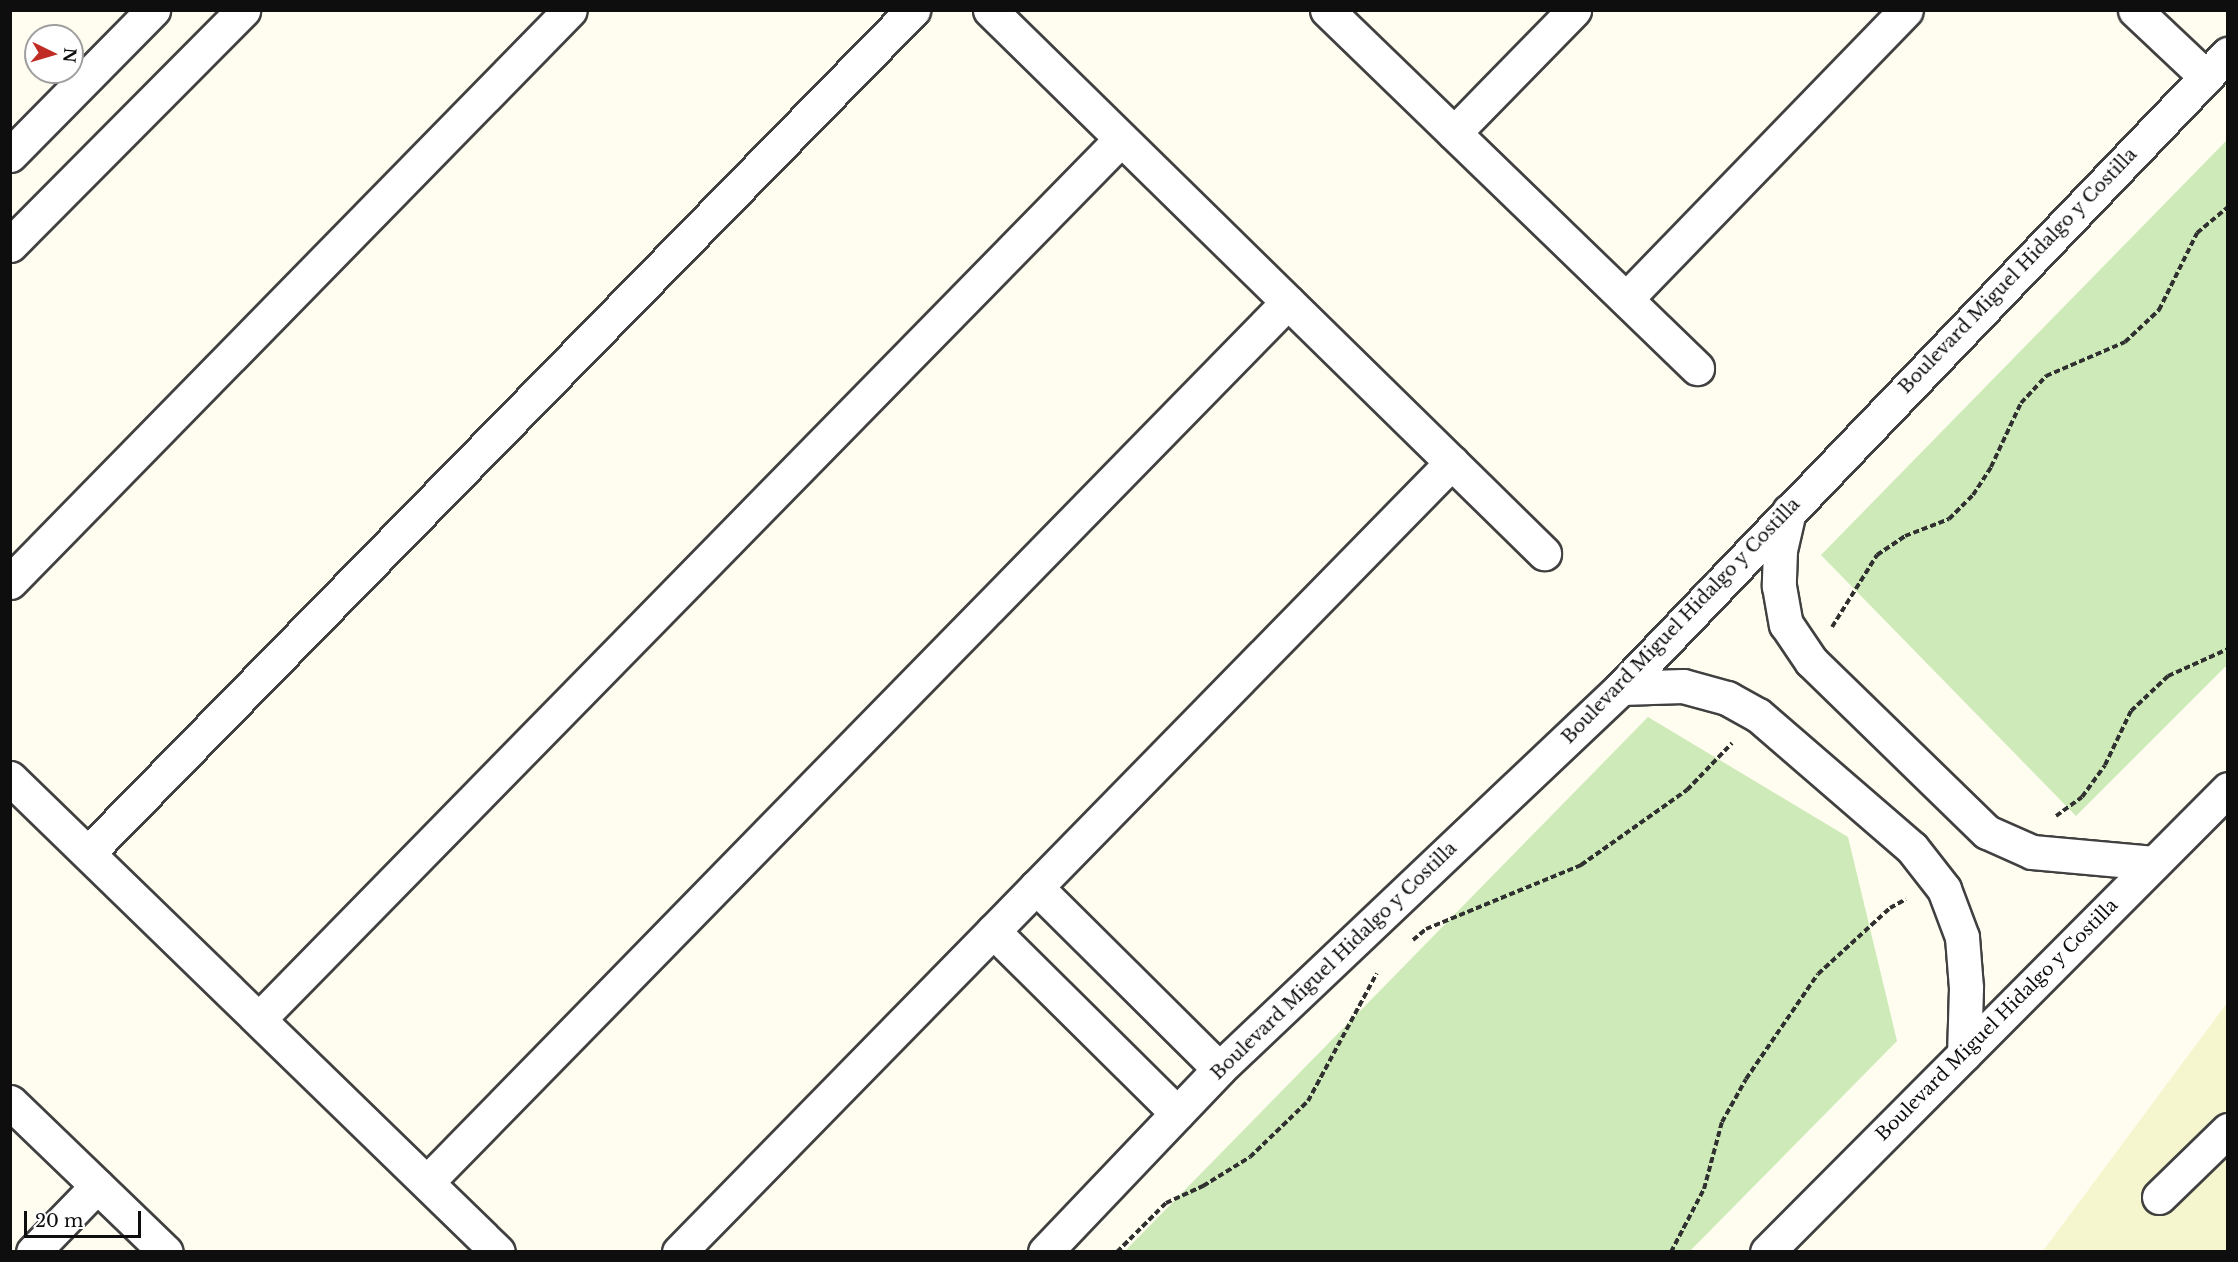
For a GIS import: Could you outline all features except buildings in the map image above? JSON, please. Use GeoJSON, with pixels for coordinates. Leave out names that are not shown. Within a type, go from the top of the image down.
{"type":"FeatureCollection","features":[{"type":"Feature","properties":{"kind":"street"},"geometry":{"type":"LineString","coordinates":[[10,155],[153,10]]}},
{"type":"Feature","properties":{"kind":"street"},"geometry":{"type":"LineString","coordinates":[[10,245],[243,10]]}},
{"type":"Feature","properties":{"kind":"street"},"geometry":{"type":"LineString","coordinates":[[10,582],[570,10]]}},
{"type":"Feature","properties":{"kind":"street"},"geometry":{"type":"LineString","coordinates":[[88,853],[913,10]]}},
{"type":"Feature","properties":{"kind":"street"},"geometry":{"type":"LineString","coordinates":[[990,10],[1544,553]]}},
{"type":"Feature","properties":{"kind":"street"},"geometry":{"type":"LineString","coordinates":[[1327,10],[1697,368]]}},
{"type":"Feature","properties":{"kind":"street"},"geometry":{"type":"LineString","coordinates":[[1454,133],[1574,10]]}},
{"type":"Feature","properties":{"kind":"street"},"geometry":{"type":"LineString","coordinates":[[1626,299],[1906,10]]}},
{"type":"Feature","properties":{"kind":"street"},"geometry":{"type":"LineString","coordinates":[[2135,10],[2216,65]]}},
{"type":"Feature","properties":{"kind":"street","name":"Boulevard Miguel Hidalgo y Costilla"},"geometry":{"type":"LineString","coordinates":[[1045,1251],[1219,1069],[1621,688],[2216,65]]}},
{"type":"Feature","properties":{"kind":"street"},"geometry":{"type":"LineString","coordinates":[[259,1019],[1121,139]]}},
{"type":"Feature","properties":{"kind":"street"},"geometry":{"type":"LineString","coordinates":[[427,1182],[1288,302]]}},
{"type":"Feature","properties":{"kind":"street"},"geometry":{"type":"LineString","coordinates":[[679,1251],[1452,462]]}},
{"type":"Feature","properties":{"kind":"street"},"geometry":{"type":"LineString","coordinates":[[1790,510],[1780,550],[1779,586],[1786,624],[1811,661],[1987,832],[2032,852],[2154,863]]}},
{"type":"Feature","properties":{"kind":"street"},"geometry":{"type":"LineString","coordinates":[[1621,688],[1683,686],[1728,698],[1758,715],[1912,848],[1944,889],[1962,937],[1966,988],[1964,1054]]}},
{"type":"Feature","properties":{"kind":"street"},"geometry":{"type":"LineString","coordinates":[[10,778],[498,1251]]}},
{"type":"Feature","properties":{"kind":"street","name":"Boulevard Miguel Hidalgo y Costilla"},"geometry":{"type":"LineString","coordinates":[[1767,1251],[2228,789]]}},
{"type":"Feature","properties":{"kind":"street"},"geometry":{"type":"LineString","coordinates":[[1036,887],[1219,1069]]}},
{"type":"Feature","properties":{"kind":"street"},"geometry":{"type":"LineString","coordinates":[[993,931],[1177,1113]]}},
{"type":"Feature","properties":{"kind":"street"},"geometry":{"type":"LineString","coordinates":[[10,1102],[166,1251]]}},
{"type":"Feature","properties":{"kind":"street"},"geometry":{"type":"LineString","coordinates":[[2159,1197],[2228,1130]]}},
{"type":"Feature","properties":{"kind":"street"},"geometry":{"type":"LineString","coordinates":[[33,1251],[97,1186]]}},
{"type":"Feature","properties":{"kind":"path"},"geometry":{"type":"LineString","coordinates":[[1811,661],[1877,555],[1905,536],[1949,519],[1973,495],[1991,467],[2020,403],[2046,376],[2125,342],[2159,310],[2197,233],[2228,207]]}},
{"type":"Feature","properties":{"kind":"path"},"geometry":{"type":"LineString","coordinates":[[1408,943],[1426,929],[1498,902],[1581,865],[1687,790],[1758,715]]}},
{"type":"Feature","properties":{"kind":"path"},"geometry":{"type":"LineString","coordinates":[[1117,1251],[1166,1203],[1203,1186],[1250,1157],[1308,1101],[1381,965]]}},
{"type":"Feature","properties":{"kind":"green space"},"geometry":{"type":"Polygon","coordinates":[[[2227,140],[2227,665],[2076,816],[1821,555],[2227,140]]]}},
{"type":"Feature","properties":{"kind":"green space"},"geometry":{"type":"Polygon","coordinates":[[[1648,717],[1848,837],[1897,1041],[1690,1251],[1125,1251],[1648,717]]]}},
{"type":"Feature","properties":{"kind":"green space"},"geometry":{"type":"Polygon","coordinates":[[[2227,1003],[2227,1251],[2043,1251],[2227,1003]]]}}]}
